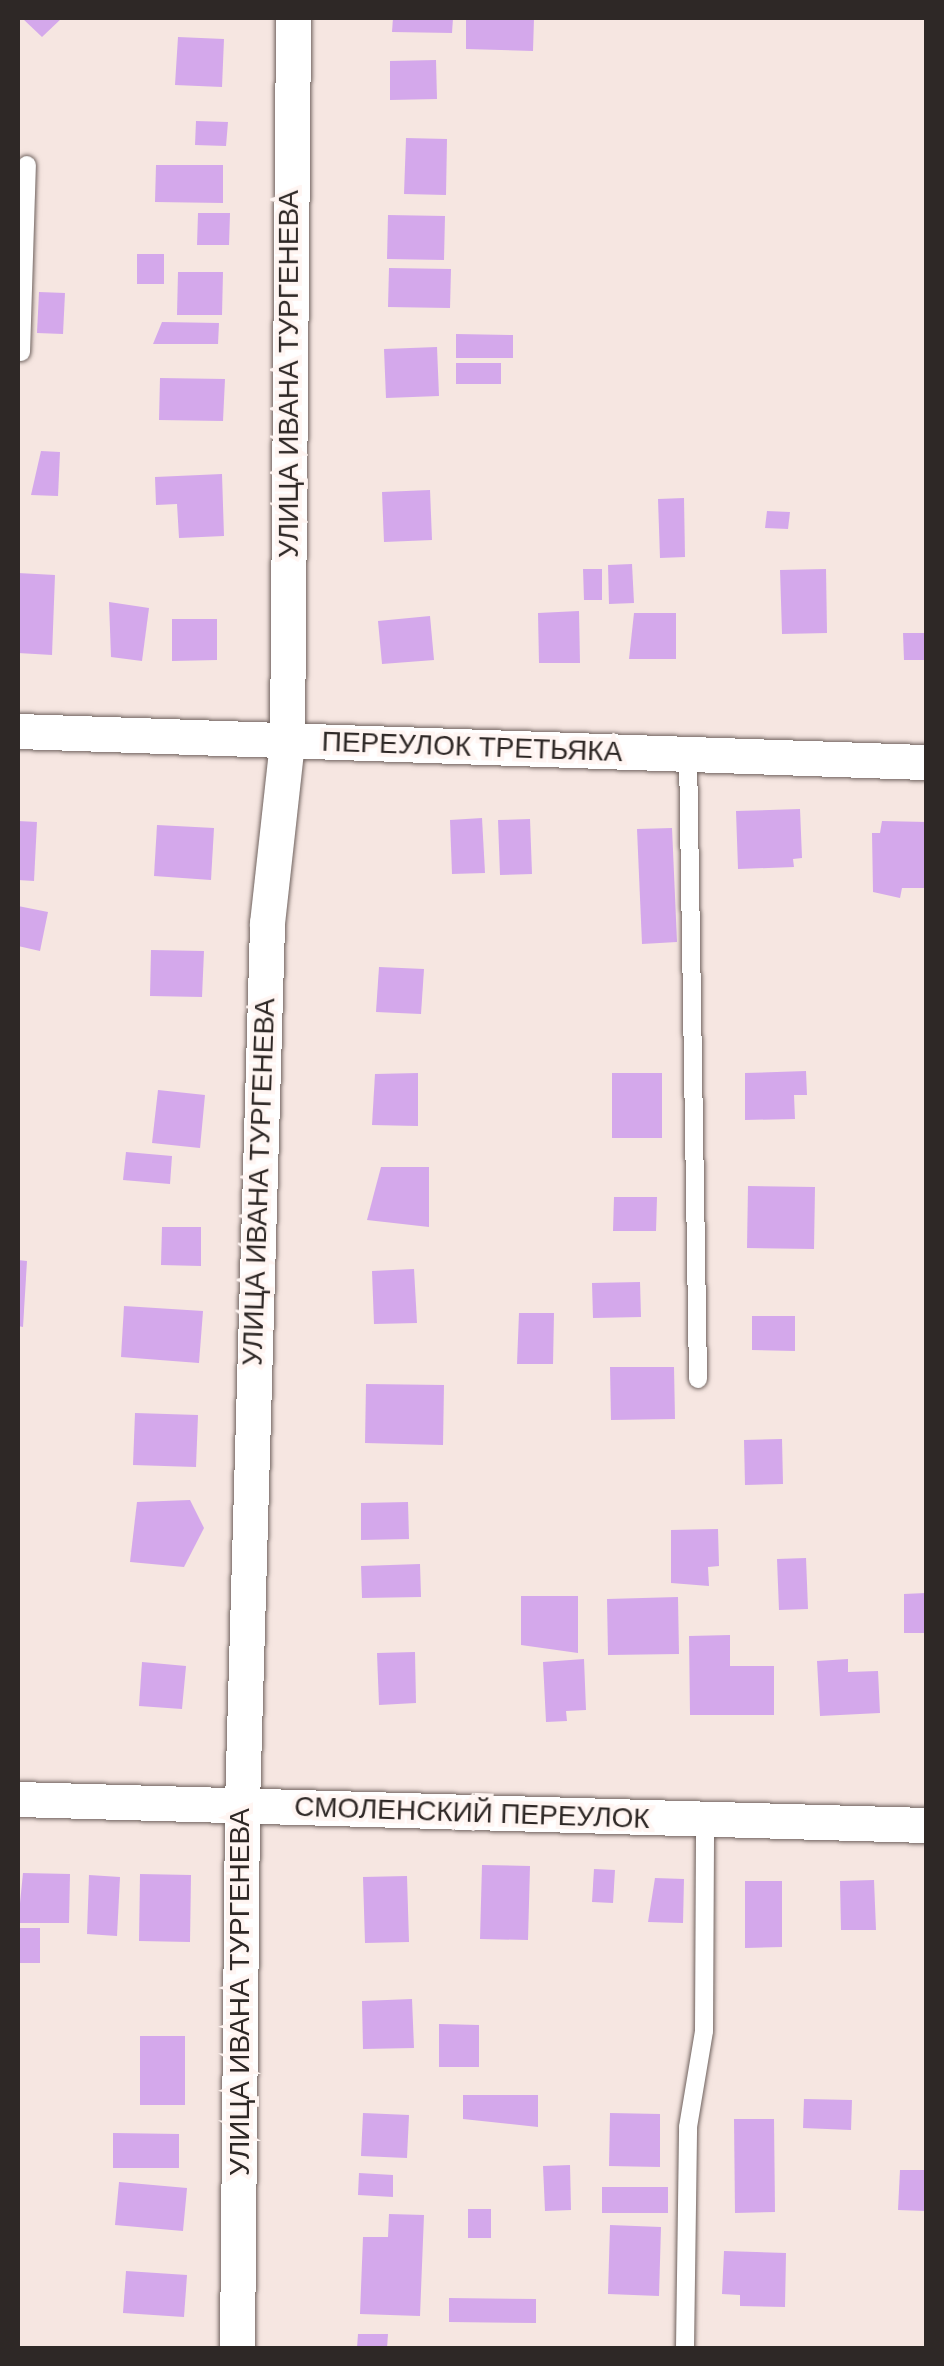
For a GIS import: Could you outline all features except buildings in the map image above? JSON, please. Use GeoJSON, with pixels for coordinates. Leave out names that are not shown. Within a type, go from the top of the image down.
{"type":"FeatureCollection","features":[{"type":"Feature","properties":{"kind":"street","name":"УЛИЦА ИВАНА ТУРГЕНЕВА"},"geometry":{"type":"LineString","coordinates":[[238,2348],[242,1804],[266,923],[288,741],[294,18]]}},
{"type":"Feature","properties":{"kind":"street","name":"ПЕРЕУЛОК ТРЕТЬЯКА"},"geometry":{"type":"LineString","coordinates":[[18,731],[926,762]]}},
{"type":"Feature","properties":{"kind":"street","name":"СМОЛЕНСКИЙ ПЕРЕУЛОК"},"geometry":{"type":"LineString","coordinates":[[18,1799],[926,1826]]}},
{"type":"Feature","properties":{"kind":"lane"},"geometry":{"type":"LineString","coordinates":[[21,352],[27,165]]}},
{"type":"Feature","properties":{"kind":"lane"},"geometry":{"type":"LineString","coordinates":[[688,754],[698,1379]]}},
{"type":"Feature","properties":{"kind":"lane"},"geometry":{"type":"LineString","coordinates":[[685,2348],[688,2127],[704,2031],[706,1821]]}}]}
